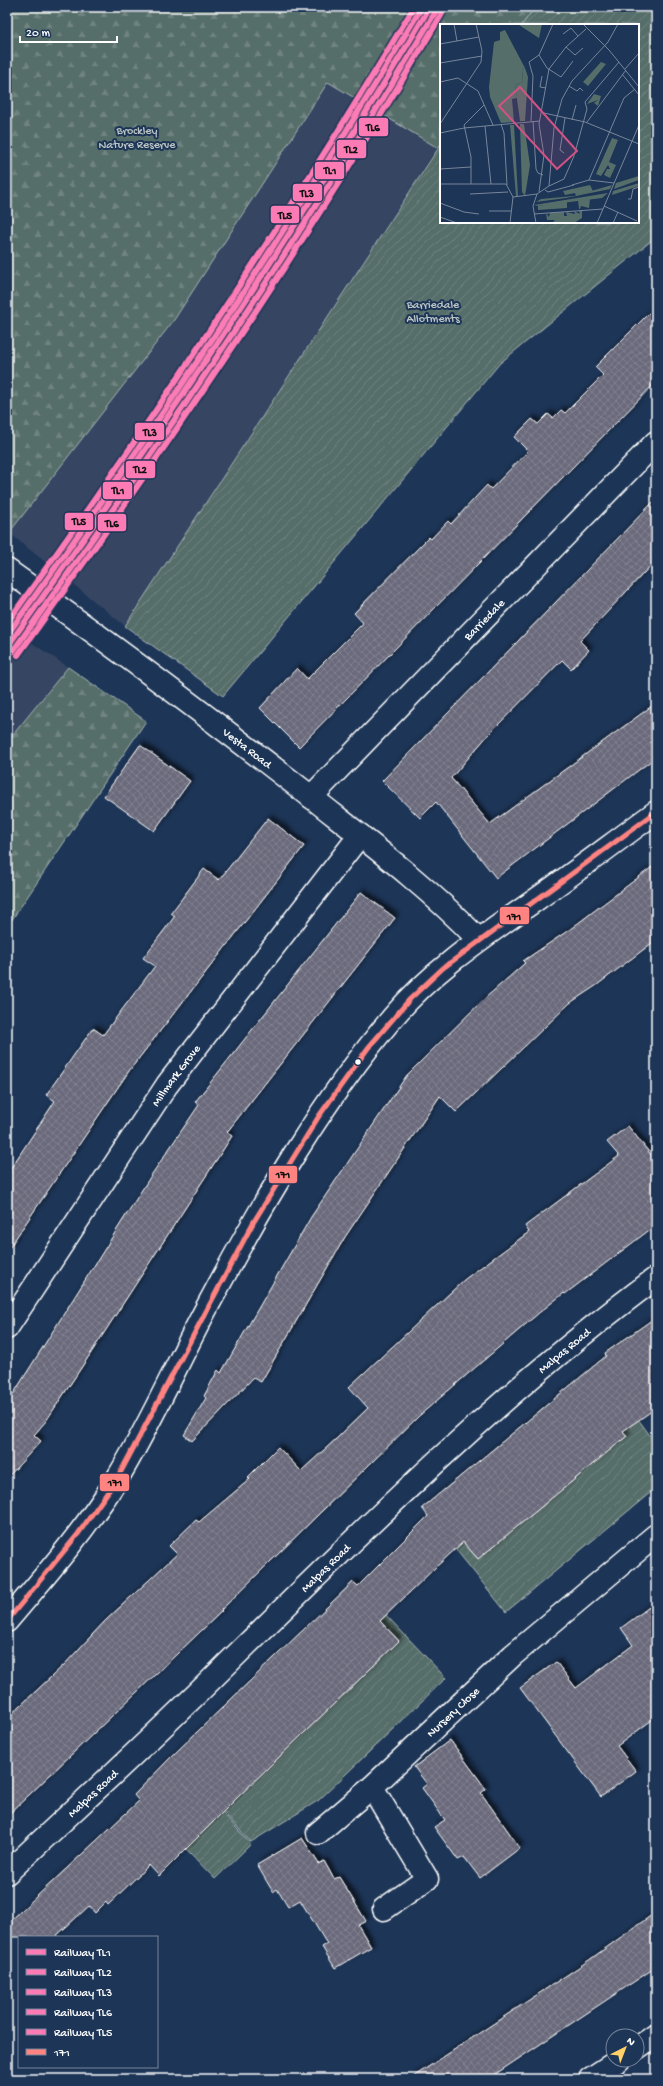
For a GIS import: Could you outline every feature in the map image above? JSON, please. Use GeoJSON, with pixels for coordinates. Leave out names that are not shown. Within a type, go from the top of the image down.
{"type":"FeatureCollection","features":[{"type":"Feature","properties":{"kind":"street","name":"Barriedale"},"geometry":{"type":"LineString","coordinates":[[311,797],[656,442]]}},
{"type":"Feature","properties":{"kind":"street","name":"Vesta Road"},"geometry":{"type":"LineString","coordinates":[[7,570],[145,669],[360,835],[449,908],[478,939]]}},
{"type":"Feature","properties":{"kind":"street"},"geometry":{"type":"LineString","coordinates":[[7,1621],[79,1536],[116,1480],[140,1440],[212,1297],[272,1191],[330,1102],[367,1049],[396,1014],[425,984],[478,939],[536,900],[656,812]]}},
{"type":"Feature","properties":{"kind":"street","name":"Millmark Grove"},"geometry":{"type":"LineString","coordinates":[[7,1328],[167,1085],[360,835]]}},
{"type":"Feature","properties":{"kind":"street","name":"Malpas Road"},"geometry":{"type":"LineString","coordinates":[[7,1874],[220,1671],[373,1520],[466,1434],[622,1303],[656,1278]]}},
{"type":"Feature","properties":{"kind":"street","name":"Nursery Close"},"geometry":{"type":"LineString","coordinates":[[318,1833],[372,1787],[513,1655],[656,1535]]}},
{"type":"Feature","properties":{"kind":"street"},"geometry":{"type":"LineString","coordinates":[[372,1787],[427,1879],[384,1908]]}},
{"type":"Feature","properties":{"kind":"street"},"geometry":{"type":"LineString","coordinates":[[645,2043],[656,2035]]}},
{"type":"Feature","properties":{"kind":"street"},"geometry":{"type":"LineString","coordinates":[[590,2079],[606,2068]]}},
{"type":"Feature","properties":{"kind":"shaded area"},"geometry":{"type":"Polygon","coordinates":[[[440,26],[440,144],[125,626],[9,533],[174,320],[328,82],[440,26]]]}},
{"type":"Feature","properties":{"kind":"shaded area"},"geometry":{"type":"Polygon","coordinates":[[[7,626],[68,667],[7,742],[7,626]]]}},
{"type":"Feature","properties":{"kind":"green space","name":"Brockley Nature Reserve"},"geometry":{"type":"Polygon","coordinates":[[[7,7],[535,7],[523,24],[440,24],[440,145],[438,148],[328,82],[174,320],[9,533],[7,531],[7,7]]]}},
{"type":"Feature","properties":{"kind":"green space","name":"Barriedale Allotments"},"geometry":{"type":"Polygon","coordinates":[[[535,7],[656,7],[656,237],[500,363],[223,696],[125,626],[440,146],[440,223],[639,223],[639,24],[523,24],[535,7]]]}},
{"type":"Feature","properties":{"kind":"green space"},"geometry":{"type":"Polygon","coordinates":[[[68,667],[146,721],[7,927],[7,742],[68,667]]]}},
{"type":"Feature","properties":{"kind":"green space"},"geometry":{"type":"Polygon","coordinates":[[[598,1363],[656,1444],[656,1488],[506,1612],[449,1541],[458,1535],[478,1559],[505,1536],[485,1512],[521,1524],[545,1504],[525,1479],[562,1490],[590,1467],[570,1443],[603,1456],[627,1436],[607,1412],[598,1363]]]}},
{"type":"Feature","properties":{"kind":"green space"},"geometry":{"type":"Polygon","coordinates":[[[384,1613],[446,1678],[319,1800],[251,1842],[201,1788],[229,1805],[329,1709],[308,1686],[321,1673],[343,1696],[365,1674],[355,1640],[377,1663],[399,1641],[378,1619],[384,1613]]]}},
{"type":"Feature","properties":{"kind":"green space"},"geometry":{"type":"Polygon","coordinates":[[[201,1790],[251,1844],[215,1879],[164,1826],[192,1843],[214,1822],[192,1799],[201,1790]]]}},
{"type":"Feature","properties":{"kind":"building"},"geometry":{"type":"Polygon","coordinates":[[[656,306],[656,382],[299,747],[260,708],[297,668],[307,679],[363,623],[354,613],[429,537],[431,539],[448,521],[451,524],[487,485],[491,489],[528,451],[514,437],[532,419],[538,424],[548,414],[553,418],[561,410],[565,413],[603,375],[595,367],[656,306]]]}},
{"type":"Feature","properties":{"kind":"building"},"geometry":{"type":"Polygon","coordinates":[[[656,499],[656,560],[580,641],[589,650],[571,669],[562,660],[489,734],[451,778],[490,824],[656,703],[656,757],[496,878],[436,802],[420,818],[382,781],[656,499]]]}},
{"type":"Feature","properties":{"kind":"building"},"geometry":{"type":"Polygon","coordinates":[[[140,745],[190,781],[154,831],[104,796],[140,745]]]}},
{"type":"Feature","properties":{"kind":"building"},"geometry":{"type":"Polygon","coordinates":[[[268,818],[304,846],[129,1071],[7,1251],[7,1174],[55,1101],[46,1095],[93,1028],[103,1035],[155,966],[143,958],[175,916],[171,913],[204,869],[219,880],[268,818]]]}},
{"type":"Feature","properties":{"kind":"building"},"geometry":{"type":"Polygon","coordinates":[[[656,864],[656,940],[597,985],[570,1003],[456,1112],[440,1096],[345,1237],[261,1382],[253,1378],[192,1441],[184,1435],[206,1398],[204,1396],[218,1370],[221,1373],[311,1217],[407,1075],[483,1000],[525,963],[523,961],[569,930],[656,864]]]}},
{"type":"Feature","properties":{"kind":"building"},"geometry":{"type":"Polygon","coordinates":[[[361,892],[395,918],[227,1132],[232,1136],[46,1421],[34,1435],[41,1441],[7,1478],[7,1404],[152,1174],[199,1105],[195,1102],[361,892]]]}},
{"type":"Feature","properties":{"kind":"building"},"geometry":{"type":"Polygon","coordinates":[[[628,1126],[656,1161],[656,1225],[540,1312],[420,1415],[221,1610],[222,1611],[7,1816],[7,1718],[65,1664],[105,1621],[177,1554],[169,1546],[196,1520],[199,1522],[250,1479],[248,1477],[278,1447],[301,1471],[336,1439],[368,1408],[349,1387],[465,1279],[529,1232],[525,1226],[619,1156],[607,1142],[628,1126]]]}},
{"type":"Feature","properties":{"kind":"building"},"geometry":{"type":"Polygon","coordinates":[[[656,1317],[656,1408],[623,1431],[627,1436],[478,1559],[463,1542],[437,1566],[380,1621],[399,1641],[241,1794],[159,1876],[149,1865],[108,1905],[106,1902],[95,1913],[89,1906],[56,1936],[7,1937],[7,1924],[139,1801],[134,1795],[171,1757],[353,1582],[358,1586],[428,1516],[422,1508],[606,1356],[605,1353],[656,1317]]]}},
{"type":"Feature","properties":{"kind":"building"},"geometry":{"type":"Polygon","coordinates":[[[656,1602],[656,1717],[617,1746],[636,1771],[601,1797],[520,1688],[556,1662],[576,1688],[633,1645],[621,1628],[656,1602]]]}},
{"type":"Feature","properties":{"kind":"building"},"geometry":{"type":"Polygon","coordinates":[[[450,1740],[486,1789],[481,1793],[520,1848],[480,1878],[464,1857],[458,1860],[434,1827],[445,1820],[422,1788],[427,1784],[414,1767],[450,1740]]]}},
{"type":"Feature","properties":{"kind":"building"},"geometry":{"type":"Polygon","coordinates":[[[302,1838],[319,1864],[324,1861],[334,1879],[339,1877],[366,1921],[358,1925],[371,1947],[335,1968],[322,1947],[327,1944],[300,1900],[288,1907],[277,1889],[273,1892],[257,1865],[302,1838]]]}},
{"type":"Feature","properties":{"kind":"building"},"geometry":{"type":"Polygon","coordinates":[[[656,1912],[656,1967],[488,2079],[410,2079],[585,1963],[656,1912]]]}},
{"type":"Feature","properties":{"kind":"rail line","name":"TL5"},"geometry":{"type":"LineString","coordinates":[[7,623],[61,548],[217,320],[317,165],[414,7]]}},
{"type":"Feature","properties":{"kind":"rail line","name":"TL3"},"geometry":{"type":"LineString","coordinates":[[7,635],[116,481],[221,326],[323,168],[422,7]]}},
{"type":"Feature","properties":{"kind":"rail line","name":"TL1"},"geometry":{"type":"LineString","coordinates":[[7,647],[118,490],[225,332],[330,171],[430,7]]}},
{"type":"Feature","properties":{"kind":"rail line","name":"TL2"},"geometry":{"type":"LineString","coordinates":[[13,651],[124,494],[231,336],[336,175],[436,11]]}},
{"type":"Feature","properties":{"kind":"rail line","name":"TL6"},"geometry":{"type":"LineString","coordinates":[[18,655],[184,419],[290,259],[342,178],[442,14]]}},
{"type":"Feature","properties":{"kind":"transit line","name":"171"},"geometry":{"type":"LineString","coordinates":[[7,1621],[78,1534],[117,1479],[253,1223],[319,1116],[368,1048],[410,999],[443,968],[656,812]]}}]}
